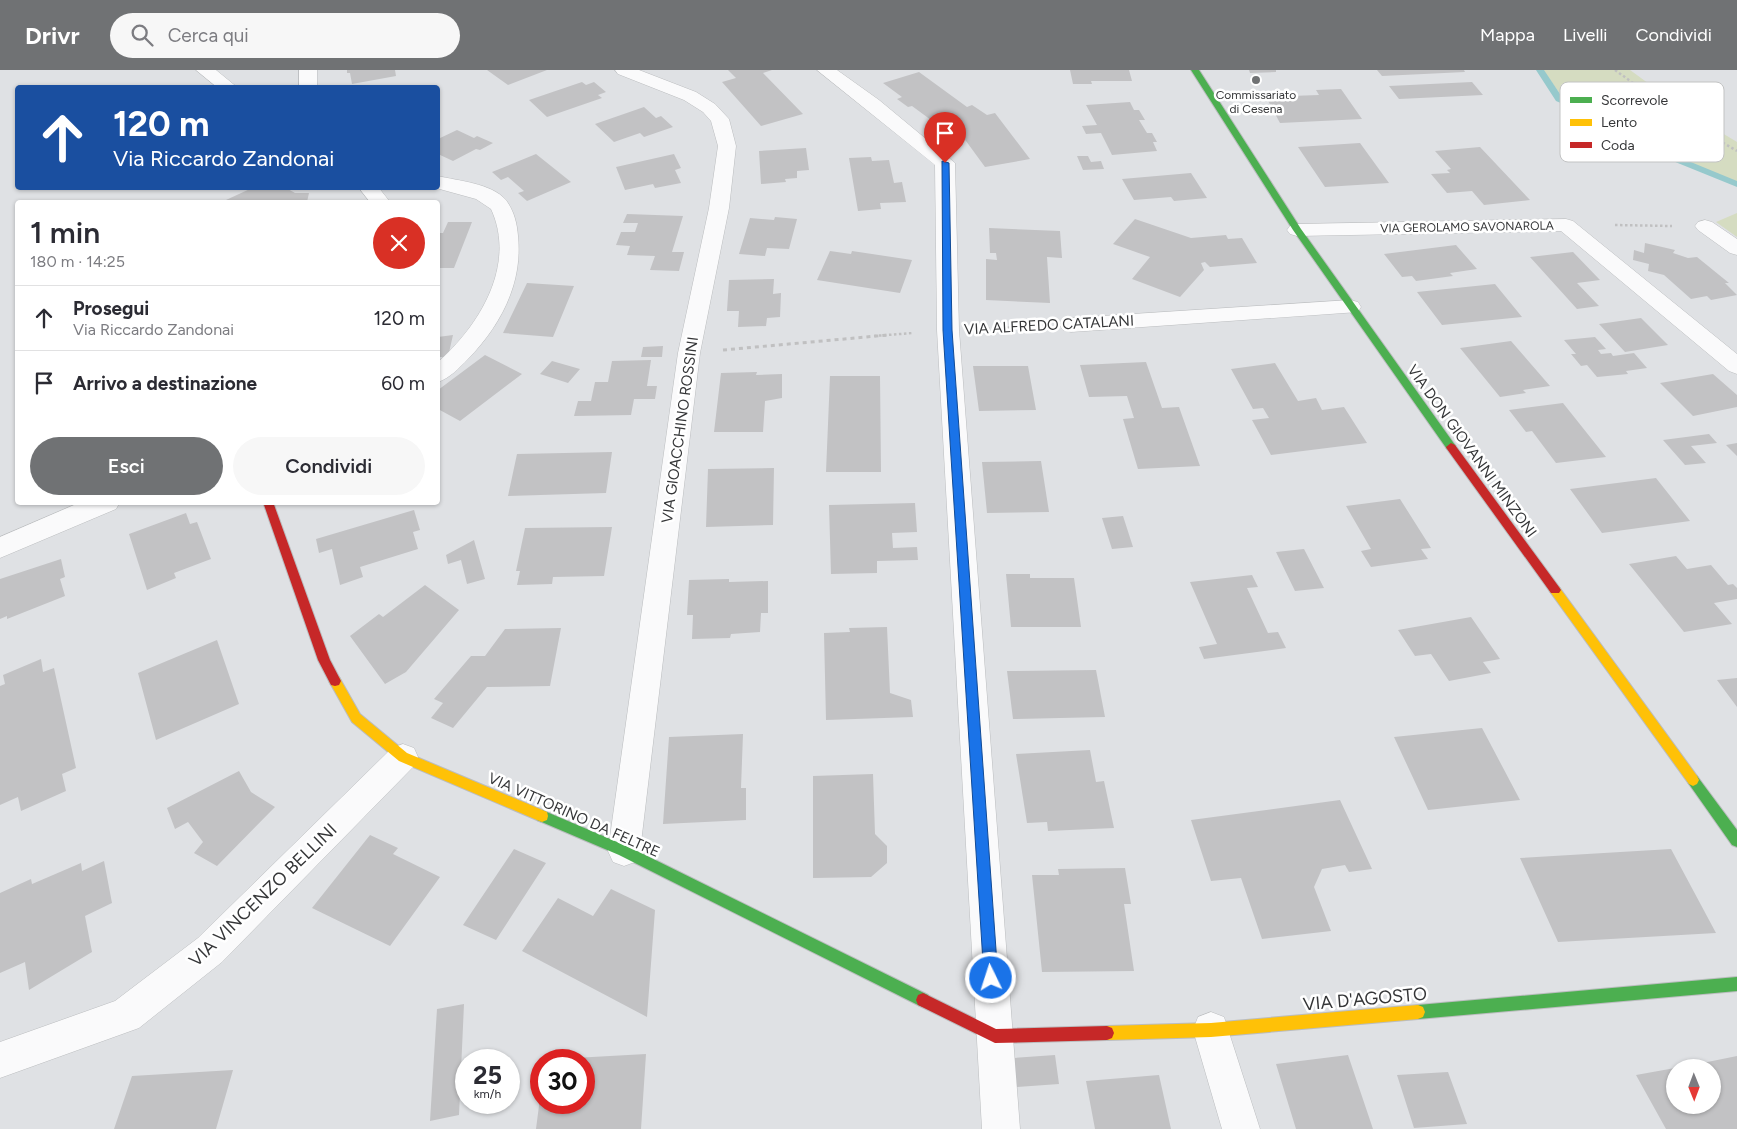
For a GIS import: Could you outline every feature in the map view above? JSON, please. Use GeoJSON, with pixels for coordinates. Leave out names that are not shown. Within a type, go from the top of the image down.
{"type":"FeatureCollection","features":[{"type":"Feature","properties":{"kind":"street"},"geometry":{"type":"LineString","coordinates":[[205,70],[226,85]]}},
{"type":"Feature","properties":{"kind":"street"},"geometry":{"type":"LineString","coordinates":[[308,70],[308,85]]}},
{"type":"Feature","properties":{"kind":"street","name":"VIA GIOACCHINO ROSSINI"},"geometry":{"type":"LineString","coordinates":[[624,70],[690,96],[709,108],[720,119],[727,146],[725,176],[689,353],[624,851]]}},
{"type":"Feature","properties":{"kind":"street"},"geometry":{"type":"LineString","coordinates":[[826,70],[873,104],[945,163],[948,330],[1001,1129]]}},
{"type":"Feature","properties":{"kind":"street","name":"VIA DON GIOVANNI MINZONI"},"geometry":{"type":"LineString","coordinates":[[1195,70],[1297,230],[1350,308],[1737,841]]}},
{"type":"Feature","properties":{"kind":"street"},"geometry":{"type":"LineString","coordinates":[[440,183],[494,200],[502,208],[511,247],[505,285],[489,320],[458,358],[440,372]]}},
{"type":"Feature","properties":{"kind":"street"},"geometry":{"type":"LineString","coordinates":[[371,190],[378,200]]}},
{"type":"Feature","properties":{"kind":"street","name":"VIA GEROLAMO SAVONAROLA"},"geometry":{"type":"LineString","coordinates":[[1297,230],[1566,225],[1737,366]]}},
{"type":"Feature","properties":{"kind":"street"},"geometry":{"type":"LineString","coordinates":[[1705,226],[1737,249]]}},
{"type":"Feature","properties":{"kind":"street","name":"VIA ALFREDO CATALANI"},"geometry":{"type":"LineString","coordinates":[[1071,325],[1350,308]]}},
{"type":"Feature","properties":{"kind":"street"},"geometry":{"type":"LineString","coordinates":[[0,548],[100,505]]}},
{"type":"Feature","properties":{"kind":"street","name":"VIA VITTORINO DA FELTRE"},"geometry":{"type":"LineString","coordinates":[[269,505],[324,660],[356,718],[403,757],[624,851],[995,1036]]}},
{"type":"Feature","properties":{"kind":"street","name":"VIA VINCENZO BELLINI"},"geometry":{"type":"LineString","coordinates":[[0,1060],[126,1014],[210,950],[403,757]]}},
{"type":"Feature","properties":{"kind":"street","name":"VIA D'AGOSTO"},"geometry":{"type":"LineString","coordinates":[[995,1036],[1211,1030],[1737,984]]}},
{"type":"Feature","properties":{"kind":"street"},"geometry":{"type":"LineString","coordinates":[[1211,1030],[1240,1129]]}},
{"type":"Feature","properties":{"kind":"path"},"geometry":{"type":"LineString","coordinates":[[1615,70],[1632,82]]}},
{"type":"Feature","properties":{"kind":"path"},"geometry":{"type":"LineString","coordinates":[[1724,143],[1737,151]]}},
{"type":"Feature","properties":{"kind":"path"},"geometry":{"type":"LineString","coordinates":[[1566,225],[1705,226]]}},
{"type":"Feature","properties":{"kind":"path","name":"VIA ALFREDO CATALANI"},"geometry":{"type":"LineString","coordinates":[[689,353],[948,330],[1071,325]]}},
{"type":"Feature","properties":{"kind":"green space"},"geometry":{"type":"Polygon","coordinates":[[[1543,70],[1630,70],[1646,82],[1560,82],[1560,94],[1543,70]]]}},
{"type":"Feature","properties":{"kind":"green space"},"geometry":{"type":"Polygon","coordinates":[[[1724,134],[1737,142],[1737,183],[1686,162],[1724,162],[1724,134]]]}},
{"type":"Feature","properties":{"kind":"green space"},"geometry":{"type":"Polygon","coordinates":[[[1737,213],[1737,237],[1716,222],[1737,213]]]}},
{"type":"Feature","properties":{"kind":"building"},"geometry":{"type":"Polygon","coordinates":[[[347,70],[395,70],[396,76],[352,84],[350,73],[347,73],[347,70]]]}},
{"type":"Feature","properties":{"kind":"building"},"geometry":{"type":"Polygon","coordinates":[[[487,70],[547,70],[508,85],[487,70]]]}},
{"type":"Feature","properties":{"kind":"building"},"geometry":{"type":"Polygon","coordinates":[[[728,70],[772,70],[763,73],[803,114],[761,126],[722,82],[736,78],[728,70]]]}},
{"type":"Feature","properties":{"kind":"building"},"geometry":{"type":"Polygon","coordinates":[[[1070,70],[1129,70],[1132,81],[1091,81],[1092,84],[1073,84],[1070,70]]]}},
{"type":"Feature","properties":{"kind":"building"},"geometry":{"type":"Polygon","coordinates":[[[1249,70],[1276,70],[1276,72],[1250,73],[1249,70]]]}},
{"type":"Feature","properties":{"kind":"building"},"geometry":{"type":"Polygon","coordinates":[[[1377,70],[1464,70],[1465,72],[1382,76],[1377,70]]]}},
{"type":"Feature","properties":{"kind":"building"},"geometry":{"type":"Polygon","coordinates":[[[919,72],[967,107],[972,105],[987,115],[995,113],[1030,159],[985,167],[947,115],[931,120],[912,106],[908,107],[897,99],[902,97],[883,83],[919,72]]]}},
{"type":"Feature","properties":{"kind":"building"},"geometry":{"type":"Polygon","coordinates":[[[582,82],[586,85],[594,82],[606,92],[598,95],[602,98],[547,117],[529,100],[582,82]]]}},
{"type":"Feature","properties":{"kind":"building"},"geometry":{"type":"Polygon","coordinates":[[[1472,82],[1483,95],[1399,99],[1389,86],[1472,82]]]}},
{"type":"Feature","properties":{"kind":"building"},"geometry":{"type":"Polygon","coordinates":[[[1341,89],[1362,119],[1280,123],[1266,97],[1319,95],[1316,90],[1341,89]]]}},
{"type":"Feature","properties":{"kind":"building"},"geometry":{"type":"Polygon","coordinates":[[[1130,102],[1134,110],[1139,110],[1145,120],[1139,120],[1147,133],[1152,133],[1157,142],[1153,142],[1157,151],[1112,155],[1101,133],[1086,134],[1082,126],[1097,125],[1086,105],[1130,102]]]}},
{"type":"Feature","properties":{"kind":"building"},"geometry":{"type":"Polygon","coordinates":[[[644,107],[656,118],[661,116],[673,127],[644,137],[640,133],[614,142],[595,124],[644,107]]]}},
{"type":"Feature","properties":{"kind":"building"},"geometry":{"type":"Polygon","coordinates":[[[457,130],[474,138],[477,136],[493,143],[480,150],[476,149],[453,161],[440,155],[440,138],[457,130]]]}},
{"type":"Feature","properties":{"kind":"building"},"geometry":{"type":"Polygon","coordinates":[[[1360,143],[1389,183],[1325,187],[1298,147],[1360,143]]]}},
{"type":"Feature","properties":{"kind":"building"},"geometry":{"type":"Polygon","coordinates":[[[1480,147],[1530,200],[1484,205],[1472,191],[1447,193],[1431,174],[1450,173],[1447,170],[1451,169],[1435,151],[1480,147]]]}},
{"type":"Feature","properties":{"kind":"building"},"geometry":{"type":"Polygon","coordinates":[[[806,148],[809,170],[797,171],[797,178],[785,179],[786,182],[761,184],[759,151],[806,148]]]}},
{"type":"Feature","properties":{"kind":"building"},"geometry":{"type":"Polygon","coordinates":[[[536,154],[571,182],[527,201],[518,193],[524,191],[508,177],[501,180],[492,172],[536,154]]]}},
{"type":"Feature","properties":{"kind":"building"},"geometry":{"type":"Polygon","coordinates":[[[674,154],[681,168],[675,170],[681,183],[655,188],[653,184],[625,190],[616,167],[674,154]]]}},
{"type":"Feature","properties":{"kind":"building"},"geometry":{"type":"Polygon","coordinates":[[[1077,156],[1088,156],[1091,162],[1101,161],[1104,169],[1083,170],[1077,156]]]}},
{"type":"Feature","properties":{"kind":"building"},"geometry":{"type":"Polygon","coordinates":[[[871,157],[872,161],[889,160],[894,183],[902,182],[906,202],[880,203],[881,209],[858,211],[849,158],[871,157]]]}},
{"type":"Feature","properties":{"kind":"building"},"geometry":{"type":"Polygon","coordinates":[[[1191,173],[1207,198],[1174,201],[1171,197],[1134,200],[1122,179],[1191,173]]]}},
{"type":"Feature","properties":{"kind":"building"},"geometry":{"type":"Polygon","coordinates":[[[248,190],[290,190],[295,193],[309,193],[307,200],[226,200],[248,190]]]}},
{"type":"Feature","properties":{"kind":"building"},"geometry":{"type":"Polygon","coordinates":[[[627,214],[683,216],[672,252],[684,252],[679,271],[650,270],[655,256],[627,255],[630,246],[616,245],[621,232],[635,232],[638,223],[623,223],[627,214]]]}},
{"type":"Feature","properties":{"kind":"building"},"geometry":{"type":"Polygon","coordinates":[[[775,217],[797,219],[789,249],[767,248],[765,256],[739,254],[750,218],[774,220],[775,217]]]}},
{"type":"Feature","properties":{"kind":"building"},"geometry":{"type":"Polygon","coordinates":[[[1135,219],[1191,238],[1226,235],[1228,239],[1242,238],[1257,263],[1210,267],[1205,262],[1201,263],[1204,270],[1180,297],[1132,279],[1150,257],[1113,244],[1135,219]]]}},
{"type":"Feature","properties":{"kind":"building"},"geometry":{"type":"Polygon","coordinates":[[[448,222],[472,222],[454,268],[440,268],[440,233],[443,233],[448,222]]]}},
{"type":"Feature","properties":{"kind":"building"},"geometry":{"type":"Polygon","coordinates":[[[989,228],[1060,231],[1062,258],[1047,257],[1050,303],[986,300],[986,259],[997,260],[996,253],[990,253],[989,228]]]}},
{"type":"Feature","properties":{"kind":"building"},"geometry":{"type":"Polygon","coordinates":[[[1645,243],[1675,250],[1673,253],[1688,258],[1697,257],[1729,283],[1725,283],[1737,295],[1711,300],[1707,296],[1691,299],[1664,275],[1648,271],[1649,264],[1633,260],[1634,250],[1644,253],[1645,243]]]}},
{"type":"Feature","properties":{"kind":"building"},"geometry":{"type":"Polygon","coordinates":[[[1456,245],[1477,269],[1450,273],[1453,276],[1416,281],[1412,276],[1402,277],[1384,254],[1456,245]]]}},
{"type":"Feature","properties":{"kind":"building"},"geometry":{"type":"Polygon","coordinates":[[[830,251],[851,254],[852,251],[912,260],[900,293],[817,280],[830,251]]]}},
{"type":"Feature","properties":{"kind":"building"},"geometry":{"type":"Polygon","coordinates":[[[1573,252],[1600,280],[1577,283],[1599,306],[1577,309],[1530,257],[1573,252]]]}},
{"type":"Feature","properties":{"kind":"building"},"geometry":{"type":"Polygon","coordinates":[[[774,279],[773,294],[781,293],[780,317],[767,318],[766,326],[738,327],[739,311],[727,311],[729,280],[774,279]]]}},
{"type":"Feature","properties":{"kind":"building"},"geometry":{"type":"Polygon","coordinates":[[[527,283],[574,286],[553,337],[503,333],[527,283]]]}},
{"type":"Feature","properties":{"kind":"building"},"geometry":{"type":"Polygon","coordinates":[[[1495,284],[1522,317],[1442,325],[1417,292],[1495,284]]]}},
{"type":"Feature","properties":{"kind":"building"},"geometry":{"type":"Polygon","coordinates":[[[1641,318],[1668,345],[1625,352],[1599,324],[1641,318]]]}},
{"type":"Feature","properties":{"kind":"building"},"geometry":{"type":"Polygon","coordinates":[[[453,335],[448,357],[440,357],[440,337],[453,335]]]}},
{"type":"Feature","properties":{"kind":"building"},"geometry":{"type":"Polygon","coordinates":[[[1595,337],[1606,349],[1598,350],[1601,354],[1611,353],[1613,356],[1634,353],[1647,368],[1626,371],[1628,374],[1597,377],[1587,365],[1581,366],[1571,354],[1576,354],[1564,340],[1595,337]]]}},
{"type":"Feature","properties":{"kind":"building"},"geometry":{"type":"Polygon","coordinates":[[[1511,341],[1550,386],[1523,390],[1526,393],[1500,397],[1460,348],[1511,341]]]}},
{"type":"Feature","properties":{"kind":"building"},"geometry":{"type":"Polygon","coordinates":[[[663,346],[662,357],[641,357],[643,347],[663,346]]]}},
{"type":"Feature","properties":{"kind":"building"},"geometry":{"type":"Polygon","coordinates":[[[485,355],[522,374],[460,421],[440,410],[440,389],[485,355]]]}},
{"type":"Feature","properties":{"kind":"building"},"geometry":{"type":"Polygon","coordinates":[[[651,360],[647,386],[657,386],[655,399],[634,399],[631,415],[574,416],[578,401],[591,401],[595,382],[608,382],[612,361],[651,360]]]}},
{"type":"Feature","properties":{"kind":"building"},"geometry":{"type":"Polygon","coordinates":[[[552,361],[580,369],[568,383],[540,374],[552,361]]]}},
{"type":"Feature","properties":{"kind":"building"},"geometry":{"type":"Polygon","coordinates":[[[1146,362],[1162,408],[1179,407],[1200,466],[1138,469],[1123,419],[1134,418],[1127,396],[1089,397],[1080,365],[1146,362]]]}},
{"type":"Feature","properties":{"kind":"building"},"geometry":{"type":"Polygon","coordinates":[[[1275,363],[1298,401],[1316,398],[1322,410],[1344,407],[1367,443],[1271,455],[1252,420],[1269,418],[1263,408],[1253,409],[1231,369],[1275,363]]]}},
{"type":"Feature","properties":{"kind":"building"},"geometry":{"type":"Polygon","coordinates":[[[973,366],[1028,366],[1036,410],[979,411],[973,366]]]}},
{"type":"Feature","properties":{"kind":"building"},"geometry":{"type":"Polygon","coordinates":[[[757,372],[756,375],[782,374],[782,398],[765,401],[763,432],[714,432],[721,373],[757,372]]]}},
{"type":"Feature","properties":{"kind":"building"},"geometry":{"type":"Polygon","coordinates":[[[1713,374],[1737,395],[1737,407],[1693,416],[1660,383],[1713,374]]]}},
{"type":"Feature","properties":{"kind":"building"},"geometry":{"type":"Polygon","coordinates":[[[830,376],[880,376],[881,472],[826,472],[830,376]]]}},
{"type":"Feature","properties":{"kind":"building"},"geometry":{"type":"Polygon","coordinates":[[[1563,403],[1606,457],[1556,463],[1532,431],[1526,432],[1509,410],[1563,403]]]}},
{"type":"Feature","properties":{"kind":"building"},"geometry":{"type":"Polygon","coordinates":[[[1709,434],[1717,443],[1691,446],[1706,463],[1685,465],[1663,440],[1709,434]]]}},
{"type":"Feature","properties":{"kind":"building"},"geometry":{"type":"Polygon","coordinates":[[[1737,443],[1737,456],[1726,445],[1737,443]]]}},
{"type":"Feature","properties":{"kind":"building"},"geometry":{"type":"Polygon","coordinates":[[[612,452],[606,493],[508,496],[517,454],[612,452]]]}},
{"type":"Feature","properties":{"kind":"building"},"geometry":{"type":"Polygon","coordinates":[[[1041,461],[1049,512],[987,513],[982,462],[1041,461]]]}},
{"type":"Feature","properties":{"kind":"building"},"geometry":{"type":"Polygon","coordinates":[[[774,468],[773,525],[706,527],[708,469],[774,468]]]}},
{"type":"Feature","properties":{"kind":"building"},"geometry":{"type":"Polygon","coordinates":[[[1656,478],[1690,521],[1602,533],[1570,489],[1656,478]]]}},
{"type":"Feature","properties":{"kind":"building"},"geometry":{"type":"Polygon","coordinates":[[[1400,499],[1431,548],[1421,549],[1428,559],[1371,567],[1361,551],[1371,549],[1346,506],[1400,499]]]}},
{"type":"Feature","properties":{"kind":"building"},"geometry":{"type":"Polygon","coordinates":[[[915,503],[917,532],[892,533],[893,548],[917,547],[918,560],[877,561],[877,573],[831,574],[829,505],[915,503]]]}},
{"type":"Feature","properties":{"kind":"building"},"geometry":{"type":"Polygon","coordinates":[[[414,510],[420,530],[413,532],[418,549],[360,567],[363,577],[340,585],[332,549],[319,553],[316,539],[414,510]]]}},
{"type":"Feature","properties":{"kind":"building"},"geometry":{"type":"Polygon","coordinates":[[[186,513],[190,524],[197,522],[211,559],[174,573],[176,578],[147,590],[129,534],[186,513]]]}},
{"type":"Feature","properties":{"kind":"building"},"geometry":{"type":"Polygon","coordinates":[[[1123,516],[1133,547],[1112,549],[1102,518],[1123,516]]]}},
{"type":"Feature","properties":{"kind":"building"},"geometry":{"type":"Polygon","coordinates":[[[612,527],[604,576],[553,577],[552,584],[517,585],[520,571],[516,571],[525,528],[612,527]]]}},
{"type":"Feature","properties":{"kind":"building"},"geometry":{"type":"Polygon","coordinates":[[[474,540],[485,579],[467,584],[461,560],[448,564],[446,555],[474,540]]]}},
{"type":"Feature","properties":{"kind":"building"},"geometry":{"type":"Polygon","coordinates":[[[1304,549],[1324,588],[1295,591],[1276,552],[1304,549]]]}},
{"type":"Feature","properties":{"kind":"building"},"geometry":{"type":"Polygon","coordinates":[[[1676,556],[1687,569],[1711,565],[1728,585],[1733,584],[1737,588],[1737,599],[1714,603],[1732,624],[1684,632],[1629,564],[1676,556]]]}},
{"type":"Feature","properties":{"kind":"building"},"geometry":{"type":"Polygon","coordinates":[[[61,559],[65,577],[60,579],[65,596],[7,619],[7,616],[0,619],[0,579],[61,559]]]}},
{"type":"Feature","properties":{"kind":"building"},"geometry":{"type":"Polygon","coordinates":[[[1006,574],[1030,574],[1030,578],[1074,578],[1081,627],[1011,627],[1006,574]]]}},
{"type":"Feature","properties":{"kind":"building"},"geometry":{"type":"Polygon","coordinates":[[[1252,575],[1258,587],[1247,588],[1268,633],[1278,632],[1286,648],[1204,659],[1199,647],[1217,644],[1190,582],[1252,575]]]}},
{"type":"Feature","properties":{"kind":"building"},"geometry":{"type":"Polygon","coordinates":[[[729,579],[729,582],[768,581],[768,613],[761,613],[760,632],[731,634],[730,638],[692,639],[693,615],[687,615],[689,580],[729,579]]]}},
{"type":"Feature","properties":{"kind":"building"},"geometry":{"type":"Polygon","coordinates":[[[425,585],[459,610],[406,672],[385,684],[350,636],[379,614],[383,617],[425,585]]]}},
{"type":"Feature","properties":{"kind":"building"},"geometry":{"type":"Polygon","coordinates":[[[1471,617],[1500,659],[1483,662],[1491,673],[1449,681],[1431,654],[1415,656],[1398,630],[1471,617]]]}},
{"type":"Feature","properties":{"kind":"building"},"geometry":{"type":"Polygon","coordinates":[[[887,627],[890,693],[911,700],[913,717],[826,720],[824,633],[850,632],[849,628],[887,627]]]}},
{"type":"Feature","properties":{"kind":"building"},"geometry":{"type":"Polygon","coordinates":[[[561,628],[550,686],[487,687],[453,728],[431,718],[443,703],[434,699],[471,656],[485,656],[505,629],[561,628]]]}},
{"type":"Feature","properties":{"kind":"building"},"geometry":{"type":"Polygon","coordinates":[[[217,640],[239,704],[156,740],[138,673],[217,640]]]}},
{"type":"Feature","properties":{"kind":"building"},"geometry":{"type":"Polygon","coordinates":[[[41,659],[43,672],[54,668],[76,768],[62,774],[66,791],[21,811],[18,797],[0,805],[0,686],[5,684],[3,675],[41,659]]]}},
{"type":"Feature","properties":{"kind":"building"},"geometry":{"type":"Polygon","coordinates":[[[1096,670],[1105,717],[1013,719],[1007,671],[1096,670]]]}},
{"type":"Feature","properties":{"kind":"building"},"geometry":{"type":"Polygon","coordinates":[[[1737,678],[1737,707],[1717,680],[1737,678]]]}},
{"type":"Feature","properties":{"kind":"building"},"geometry":{"type":"Polygon","coordinates":[[[1482,728],[1520,800],[1428,810],[1394,737],[1482,728]]]}},
{"type":"Feature","properties":{"kind":"building"},"geometry":{"type":"Polygon","coordinates":[[[743,734],[741,788],[746,788],[746,820],[663,824],[669,737],[743,734]]]}},
{"type":"Feature","properties":{"kind":"building"},"geometry":{"type":"Polygon","coordinates":[[[1090,750],[1096,782],[1104,781],[1114,828],[1048,831],[1047,822],[1027,823],[1016,754],[1090,750]]]}},
{"type":"Feature","properties":{"kind":"building"},"geometry":{"type":"Polygon","coordinates":[[[239,771],[251,792],[275,807],[217,866],[194,853],[203,842],[188,822],[175,829],[167,808],[239,771]]]}},
{"type":"Feature","properties":{"kind":"building"},"geometry":{"type":"Polygon","coordinates":[[[873,774],[875,834],[887,846],[887,863],[871,877],[813,878],[813,776],[873,774]]]}},
{"type":"Feature","properties":{"kind":"building"},"geometry":{"type":"Polygon","coordinates":[[[1340,800],[1372,869],[1349,872],[1345,865],[1322,869],[1314,887],[1331,931],[1262,939],[1241,878],[1211,881],[1191,820],[1340,800]]]}},
{"type":"Feature","properties":{"kind":"building"},"geometry":{"type":"Polygon","coordinates":[[[370,835],[398,848],[393,854],[440,877],[390,946],[312,908],[370,835]]]}},
{"type":"Feature","properties":{"kind":"building"},"geometry":{"type":"Polygon","coordinates":[[[514,849],[546,863],[496,940],[463,925],[514,849]]]}},
{"type":"Feature","properties":{"kind":"building"},"geometry":{"type":"Polygon","coordinates":[[[1671,849],[1716,933],[1558,942],[1520,858],[1671,849]]]}},
{"type":"Feature","properties":{"kind":"building"},"geometry":{"type":"Polygon","coordinates":[[[104,861],[112,903],[85,916],[92,952],[29,990],[25,962],[0,973],[0,893],[31,879],[32,884],[81,863],[82,871],[104,861]]]}},
{"type":"Feature","properties":{"kind":"building"},"geometry":{"type":"Polygon","coordinates":[[[1125,868],[1131,904],[1124,904],[1134,971],[1042,972],[1032,875],[1059,875],[1058,869],[1125,868]]]}},
{"type":"Feature","properties":{"kind":"building"},"geometry":{"type":"Polygon","coordinates":[[[611,889],[655,910],[647,1017],[522,951],[558,898],[593,916],[611,889]]]}},
{"type":"Feature","properties":{"kind":"building"},"geometry":{"type":"Polygon","coordinates":[[[464,1004],[462,1049],[455,1049],[455,1114],[459,1115],[430,1121],[437,1009],[464,1004]]]}},
{"type":"Feature","properties":{"kind":"building"},"geometry":{"type":"Polygon","coordinates":[[[646,1054],[641,1129],[536,1129],[538,1114],[595,1114],[595,1057],[646,1054]]]}},
{"type":"Feature","properties":{"kind":"building"},"geometry":{"type":"Polygon","coordinates":[[[1055,1055],[1059,1084],[1017,1087],[1014,1058],[1055,1055]]]}},
{"type":"Feature","properties":{"kind":"building"},"geometry":{"type":"Polygon","coordinates":[[[1348,1055],[1373,1129],[1296,1129],[1276,1064],[1348,1055]]]}},
{"type":"Feature","properties":{"kind":"building"},"geometry":{"type":"Polygon","coordinates":[[[1737,1056],[1737,1129],[1666,1129],[1636,1075],[1666,1070],[1666,1114],[1721,1114],[1721,1059],[1737,1056]]]}},
{"type":"Feature","properties":{"kind":"building"},"geometry":{"type":"Polygon","coordinates":[[[233,1070],[216,1129],[114,1129],[132,1076],[233,1070]]]}},
{"type":"Feature","properties":{"kind":"building"},"geometry":{"type":"Polygon","coordinates":[[[1448,1072],[1467,1124],[1414,1128],[1397,1075],[1448,1072]]]}},
{"type":"Feature","properties":{"kind":"building"},"geometry":{"type":"Polygon","coordinates":[[[1159,1075],[1171,1129],[1095,1129],[1086,1081],[1159,1075]]]}},
{"type":"Feature","properties":{"kind":"waterway"},"geometry":{"type":"LineString","coordinates":[[1540,70],[1560,99]]}},
{"type":"Feature","properties":{"kind":"waterway"},"geometry":{"type":"LineString","coordinates":[[1683,162],[1737,184]]}},
{"type":"Feature","properties":{"kind":"traffic: fast"},"geometry":{"type":"LineString","coordinates":[[1195,70],[1297,230],[1451,447]]}},
{"type":"Feature","properties":{"kind":"traffic: fast"},"geometry":{"type":"LineString","coordinates":[[1693,780],[1737,841]]}},
{"type":"Feature","properties":{"kind":"traffic: fast"},"geometry":{"type":"LineString","coordinates":[[542,816],[624,851],[923,1000]]}},
{"type":"Feature","properties":{"kind":"traffic: fast"},"geometry":{"type":"LineString","coordinates":[[1418,1012],[1737,984]]}},
{"type":"Feature","properties":{"kind":"traffic: slow"},"geometry":{"type":"LineString","coordinates":[[1555,590],[1693,780]]}},
{"type":"Feature","properties":{"kind":"traffic: slow"},"geometry":{"type":"LineString","coordinates":[[335,681],[356,718],[403,757],[542,816]]}},
{"type":"Feature","properties":{"kind":"traffic: slow"},"geometry":{"type":"LineString","coordinates":[[1107,1033],[1211,1030],[1418,1012]]}},
{"type":"Feature","properties":{"kind":"traffic: jam"},"geometry":{"type":"LineString","coordinates":[[1451,447],[1555,590]]}},
{"type":"Feature","properties":{"kind":"traffic: jam"},"geometry":{"type":"LineString","coordinates":[[269,505],[324,660],[335,681]]}},
{"type":"Feature","properties":{"kind":"traffic: jam"},"geometry":{"type":"LineString","coordinates":[[923,1000],[995,1036],[1107,1033]]}},
{"type":"Feature","properties":{"kind":"place","name":"Commissariato di Cesena"},"geometry":{"type":"Point","coordinates":[1256,80]}},
{"type":"Feature","properties":{"kind":"route"},"geometry":{"type":"LineString","coordinates":[[945,163],[944,207],[948,330],[991,978]]}}]}
